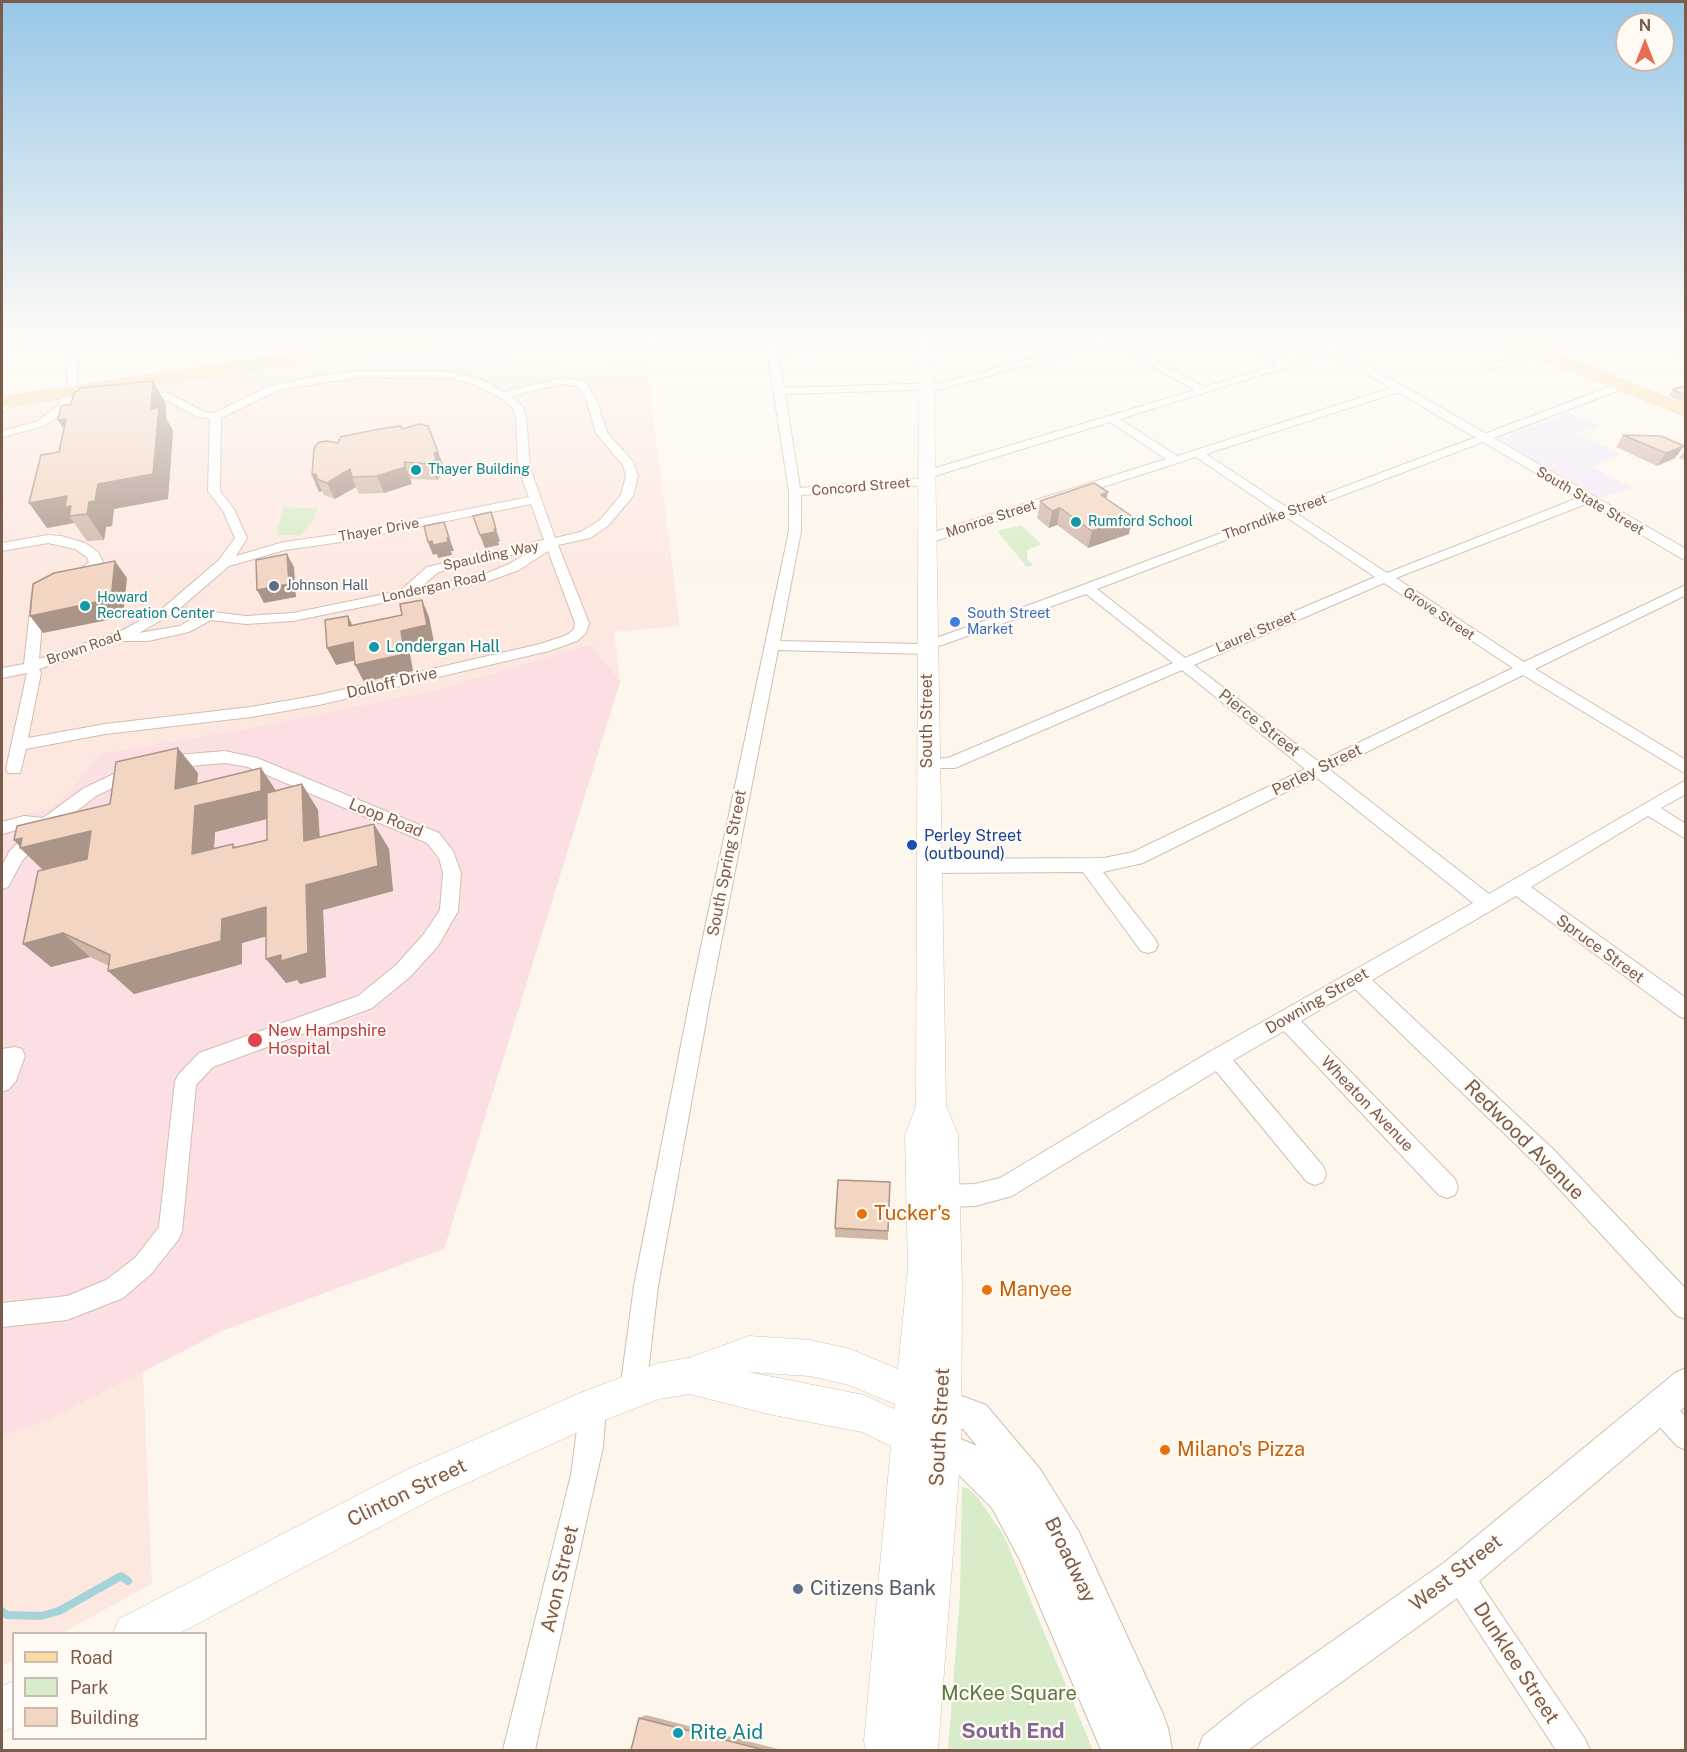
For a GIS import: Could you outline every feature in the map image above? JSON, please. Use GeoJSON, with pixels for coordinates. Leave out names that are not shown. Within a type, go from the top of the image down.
{"type":"FeatureCollection","features":[{"type":"Feature","properties":{"kind":"main road","name":"South Street"},"geometry":{"type":"LineString","coordinates":[[916,1750],[928,1399],[921,1136],[931,1106],[926,418]]}},
{"type":"Feature","properties":{"kind":"main road","name":"South Street"},"geometry":{"type":"LineString","coordinates":[[928,1399],[945,1286],[942,1135],[931,1106]]}},
{"type":"Feature","properties":{"kind":"main road","name":"Clinton Street"},"geometry":{"type":"LineString","coordinates":[[138,1632],[420,1484],[592,1406],[659,1381],[689,1376],[749,1354],[810,1358],[850,1367],[928,1399]]}},
{"type":"Feature","properties":{"kind":"main road","name":"Clinton Street"},"geometry":{"type":"LineString","coordinates":[[689,1376],[768,1396],[864,1414],[926,1442]]}},
{"type":"Feature","properties":{"kind":"main road","name":"South Street"},"geometry":{"type":"LineString","coordinates":[[888,1750],[886,1741],[926,1442]]}},
{"type":"Feature","properties":{"kind":"street"},"geometry":{"type":"LineString","coordinates":[[2,441],[2,434],[40,424],[51,418]]}},
{"type":"Feature","properties":{"kind":"street"},"geometry":{"type":"LineString","coordinates":[[216,418],[214,491],[228,509],[241,538],[284,546]]}},
{"type":"Feature","properties":{"kind":"street","name":"Dolloff Drive"},"geometry":{"type":"LineString","coordinates":[[19,745],[105,729],[307,703],[559,644],[572,638],[581,630],[582,623],[534,500],[523,460],[521,418]]}},
{"type":"Feature","properties":{"kind":"street","name":"Spaulding Way"},"geometry":{"type":"LineString","coordinates":[[405,594],[432,570],[446,565],[585,535],[604,523],[630,489],[632,476],[629,464],[622,453],[602,433],[597,418]]}},
{"type":"Feature","properties":{"kind":"street","name":"South Spring Street"},"geometry":{"type":"LineString","coordinates":[[633,1390],[648,1274],[700,999],[795,531],[795,492],[783,418]]}},
{"type":"Feature","properties":{"kind":"street","name":"Concord Street"},"geometry":{"type":"LineString","coordinates":[[795,492],[926,478],[1116,418]]}},
{"type":"Feature","properties":{"kind":"street","name":"Monroe Street"},"geometry":{"type":"LineString","coordinates":[[927,539],[1308,418]]}},
{"type":"Feature","properties":{"kind":"street","name":"South State Street"},"geometry":{"type":"LineString","coordinates":[[1447,418],[1686,556]]}},
{"type":"Feature","properties":{"kind":"street","name":"Thorndike Street"},"geometry":{"type":"LineString","coordinates":[[772,645],[927,645],[938,642],[1539,418]]}},
{"type":"Feature","properties":{"kind":"street"},"geometry":{"type":"LineString","coordinates":[[1112,419],[1176,460]]}},
{"type":"Feature","properties":{"kind":"street","name":"Grove Street"},"geometry":{"type":"LineString","coordinates":[[1197,453],[1524,668],[1686,768]]}},
{"type":"Feature","properties":{"kind":"street","name":"Laurel Street"},"geometry":{"type":"LineString","coordinates":[[927,764],[949,764],[981,752],[1183,663],[1386,578],[1587,499]]}},
{"type":"Feature","properties":{"kind":"street","name":"Thayer Drive"},"geometry":{"type":"LineString","coordinates":[[224,563],[284,546],[368,533],[534,500]]}},
{"type":"Feature","properties":{"kind":"street","name":"Brown Road"},"geometry":{"type":"LineString","coordinates":[[2,673],[30,667],[114,638],[168,611],[224,563],[241,538]]}},
{"type":"Feature","properties":{"kind":"street"},"geometry":{"type":"LineString","coordinates":[[2,547],[48,539],[61,540],[80,546],[93,555],[96,562],[90,570],[64,584]]}},
{"type":"Feature","properties":{"kind":"street","name":"Londergan Road"},"geometry":{"type":"LineString","coordinates":[[168,611],[206,617],[246,620],[273,619],[489,577],[525,561],[550,543]]}},
{"type":"Feature","properties":{"kind":"street","name":"Pierce Street"},"geometry":{"type":"LineString","coordinates":[[1087,588],[1487,903]]}},
{"type":"Feature","properties":{"kind":"street","name":"Perley Street"},"geometry":{"type":"LineString","coordinates":[[928,866],[1088,865],[1121,863],[1137,858],[1686,589]]}},
{"type":"Feature","properties":{"kind":"street"},"geometry":{"type":"LineString","coordinates":[[14,769],[34,673],[30,667],[37,598],[48,590]]}},
{"type":"Feature","properties":{"kind":"street"},"geometry":{"type":"LineString","coordinates":[[114,638],[148,637],[184,629],[206,617]]}},
{"type":"Feature","properties":{"kind":"street","name":"Loop Road"},"geometry":{"type":"LineString","coordinates":[[2,882],[15,857],[46,825],[90,792],[125,774],[162,762],[225,757],[251,762],[434,838],[447,856],[452,873],[449,911],[431,940],[403,971],[366,1002],[206,1060],[186,1082],[170,1232],[143,1266],[114,1289],[68,1308],[2,1315]]}},
{"type":"Feature","properties":{"kind":"street","name":"Downing Street"},"geometry":{"type":"LineString","coordinates":[[943,1196],[975,1195],[1004,1188],[1218,1058],[1287,1020],[1686,786]]}},
{"type":"Feature","properties":{"kind":"street"},"geometry":{"type":"LineString","coordinates":[[1648,808],[1686,833]]}},
{"type":"Feature","properties":{"kind":"street"},"geometry":{"type":"LineString","coordinates":[[2,828],[24,822],[46,825]]}},
{"type":"Feature","properties":{"kind":"street"},"geometry":{"type":"LineString","coordinates":[[1088,865],[1148,945]]}},
{"type":"Feature","properties":{"kind":"street","name":"Spruce Street"},"geometry":{"type":"LineString","coordinates":[[1516,886],[1686,1010]]}},
{"type":"Feature","properties":{"kind":"street","name":"Redwood Avenue"},"geometry":{"type":"LineString","coordinates":[[1356,978],[1546,1158],[1686,1307]]}},
{"type":"Feature","properties":{"kind":"street","name":"Wheaton Avenue"},"geometry":{"type":"LineString","coordinates":[[1287,1020],[1447,1187]]}},
{"type":"Feature","properties":{"kind":"street"},"geometry":{"type":"LineString","coordinates":[[2,1082],[9,1074],[6,1052]]}},
{"type":"Feature","properties":{"kind":"street"},"geometry":{"type":"LineString","coordinates":[[1218,1058],[1315,1174]]}},
{"type":"Feature","properties":{"kind":"street","name":"West Street"},"geometry":{"type":"LineString","coordinates":[[1217,1750],[1261,1715],[1458,1575],[1686,1384]]}},
{"type":"Feature","properties":{"kind":"street","name":"Broadway"},"geometry":{"type":"LineString","coordinates":[[928,1399],[974,1417],[1028,1481],[1066,1545],[1149,1728],[1153,1750]]}},
{"type":"Feature","properties":{"kind":"street","name":"Avon Street"},"geometry":{"type":"LineString","coordinates":[[519,1750],[585,1475],[590,1447],[592,1406]]}},
{"type":"Feature","properties":{"kind":"street"},"geometry":{"type":"LineString","coordinates":[[1659,1407],[1686,1437]]}},
{"type":"Feature","properties":{"kind":"street","name":"Broadway"},"geometry":{"type":"LineString","coordinates":[[926,1442],[967,1459],[1004,1496],[1034,1549],[1121,1750]]}},
{"type":"Feature","properties":{"kind":"street","name":"Dunklee Street"},"geometry":{"type":"LineString","coordinates":[[1458,1575],[1574,1750]]}},
{"type":"Feature","properties":{"kind":"shaded area"},"geometry":{"type":"Polygon","coordinates":[[[2,418],[653,418],[680,626],[614,632],[620,682],[444,1249],[224,1330],[143,1372],[152,1584],[64,1632],[12,1632],[12,1661],[2,1666],[2,418]]]}},
{"type":"Feature","properties":{"kind":"shaded area"},"geometry":{"type":"Polygon","coordinates":[[[1557,418],[1581,418],[1599,426],[1575,434],[1622,454],[1592,467],[1633,488],[1599,498],[1499,439],[1557,418]]]}},
{"type":"Feature","properties":{"kind":"shaded area","name":"New Hampshire Hospital"},"geometry":{"type":"Polygon","coordinates":[[[590,645],[620,682],[444,1249],[224,1330],[44,1422],[2,1435],[2,820],[53,808],[79,781],[99,754],[236,731],[433,691],[590,645]]]}},
{"type":"Feature","properties":{"kind":"green space"},"geometry":{"type":"Polygon","coordinates":[[[284,507],[319,509],[313,517],[316,517],[301,535],[276,535],[284,507]]]}},
{"type":"Feature","properties":{"kind":"green space"},"geometry":{"type":"Polygon","coordinates":[[[1021,525],[1041,544],[1027,550],[1027,559],[1033,565],[1027,567],[997,531],[1021,525]]]}},
{"type":"Feature","properties":{"kind":"green space","name":"McKee Square"},"geometry":{"type":"Polygon","coordinates":[[[962,1487],[968,1488],[979,1499],[1004,1536],[1093,1750],[948,1750],[960,1595],[962,1487]]]}},
{"type":"Feature","properties":{"kind":"building"},"geometry":{"type":"Polygon","coordinates":[[[58,418],[158,418],[153,474],[98,484],[95,501],[89,502],[87,514],[69,516],[71,506],[65,507],[67,496],[29,503],[41,455],[59,452],[66,419],[58,420],[58,418]]]}},
{"type":"Feature","properties":{"kind":"building"},"geometry":{"type":"Polygon","coordinates":[[[419,424],[428,426],[438,452],[434,453],[436,459],[431,464],[404,462],[405,467],[377,476],[352,477],[350,469],[327,483],[317,479],[316,474],[312,475],[314,448],[319,442],[338,443],[340,437],[401,426],[402,429],[419,424]]]}},
{"type":"Feature","properties":{"kind":"building"},"geometry":{"type":"Polygon","coordinates":[[[1623,435],[1661,436],[1684,446],[1666,453],[1623,435]]]}},
{"type":"Feature","properties":{"kind":"building"},"geometry":{"type":"Polygon","coordinates":[[[1094,483],[1108,492],[1101,495],[1133,517],[1092,531],[1060,508],[1052,511],[1040,501],[1094,483]]]}},
{"type":"Feature","properties":{"kind":"building"},"geometry":{"type":"Polygon","coordinates":[[[491,512],[495,532],[480,535],[473,516],[491,512]]]}},
{"type":"Feature","properties":{"kind":"building"},"geometry":{"type":"Polygon","coordinates":[[[444,522],[448,542],[433,545],[432,541],[428,542],[424,526],[444,522]]]}},
{"type":"Feature","properties":{"kind":"building"},"geometry":{"type":"Polygon","coordinates":[[[287,554],[289,584],[257,590],[256,560],[287,554]]]}},
{"type":"Feature","properties":{"kind":"building"},"geometry":{"type":"Polygon","coordinates":[[[115,561],[111,599],[30,616],[33,584],[54,573],[115,561]]]}},
{"type":"Feature","properties":{"kind":"building"},"geometry":{"type":"Polygon","coordinates":[[[422,600],[427,625],[401,631],[405,654],[355,665],[353,642],[327,648],[325,620],[348,616],[349,626],[402,615],[400,604],[422,600]]]}},
{"type":"Feature","properties":{"kind":"building","name":"New Hampshire Hospital"},"geometry":{"type":"Polygon","coordinates":[[[178,748],[175,789],[261,768],[261,791],[195,806],[192,854],[233,844],[233,848],[267,840],[267,793],[302,784],[304,841],[374,824],[378,866],[306,885],[308,953],[281,961],[281,955],[266,959],[266,907],[222,919],[221,941],[108,971],[110,955],[63,933],[23,944],[38,871],[87,859],[91,831],[20,848],[22,838],[14,840],[17,826],[110,804],[116,762],[178,748]]]}},
{"type":"Feature","properties":{"kind":"building","name":"Tucker's"},"geometry":{"type":"Polygon","coordinates":[[[838,1180],[890,1182],[888,1231],[835,1228],[838,1180]]]}},
{"type":"Feature","properties":{"kind":"building","name":"Rite Aid"},"geometry":{"type":"Polygon","coordinates":[[[639,1718],[764,1750],[631,1750],[639,1718]]]}},
{"type":"Feature","properties":{"kind":"waterway"},"geometry":{"type":"LineString","coordinates":[[2,1611],[7,1615],[41,1616],[59,1611],[121,1576],[128,1581]]}},
{"type":"Feature","properties":{"kind":"place","name":"Thayer Building"},"geometry":{"type":"Point","coordinates":[416,470]}},
{"type":"Feature","properties":{"kind":"place","name":"Rumford School"},"geometry":{"type":"Point","coordinates":[1076,522]}},
{"type":"Feature","properties":{"kind":"place","name":"Johnson Hall"},"geometry":{"type":"Point","coordinates":[274,586]}},
{"type":"Feature","properties":{"kind":"place","name":"Howard Recreation Center"},"geometry":{"type":"Point","coordinates":[85,606]}},
{"type":"Feature","properties":{"kind":"place","name":"South Street Market"},"geometry":{"type":"Point","coordinates":[955,622]}},
{"type":"Feature","properties":{"kind":"place","name":"Londergan Hall"},"geometry":{"type":"Point","coordinates":[374,647]}},
{"type":"Feature","properties":{"kind":"place","name":"Perley Street (outbound)"},"geometry":{"type":"Point","coordinates":[912,845]}},
{"type":"Feature","properties":{"kind":"place","name":"New Hampshire Hospital"},"geometry":{"type":"Point","coordinates":[255,1040]}},
{"type":"Feature","properties":{"kind":"place","name":"Tucker's"},"geometry":{"type":"Point","coordinates":[862,1214]}},
{"type":"Feature","properties":{"kind":"place","name":"Manyee"},"geometry":{"type":"Point","coordinates":[987,1290]}},
{"type":"Feature","properties":{"kind":"place","name":"Milano's Pizza"},"geometry":{"type":"Point","coordinates":[1165,1450]}},
{"type":"Feature","properties":{"kind":"place","name":"Citizens Bank"},"geometry":{"type":"Point","coordinates":[798,1589]}},
{"type":"Feature","properties":{"kind":"place","name":"Rite Aid"},"geometry":{"type":"Point","coordinates":[678,1733]}},
{"type":"Feature","properties":{"kind":"district","name":"South End"},"geometry":{"type":"Point","coordinates":[1013,1732]}}]}
